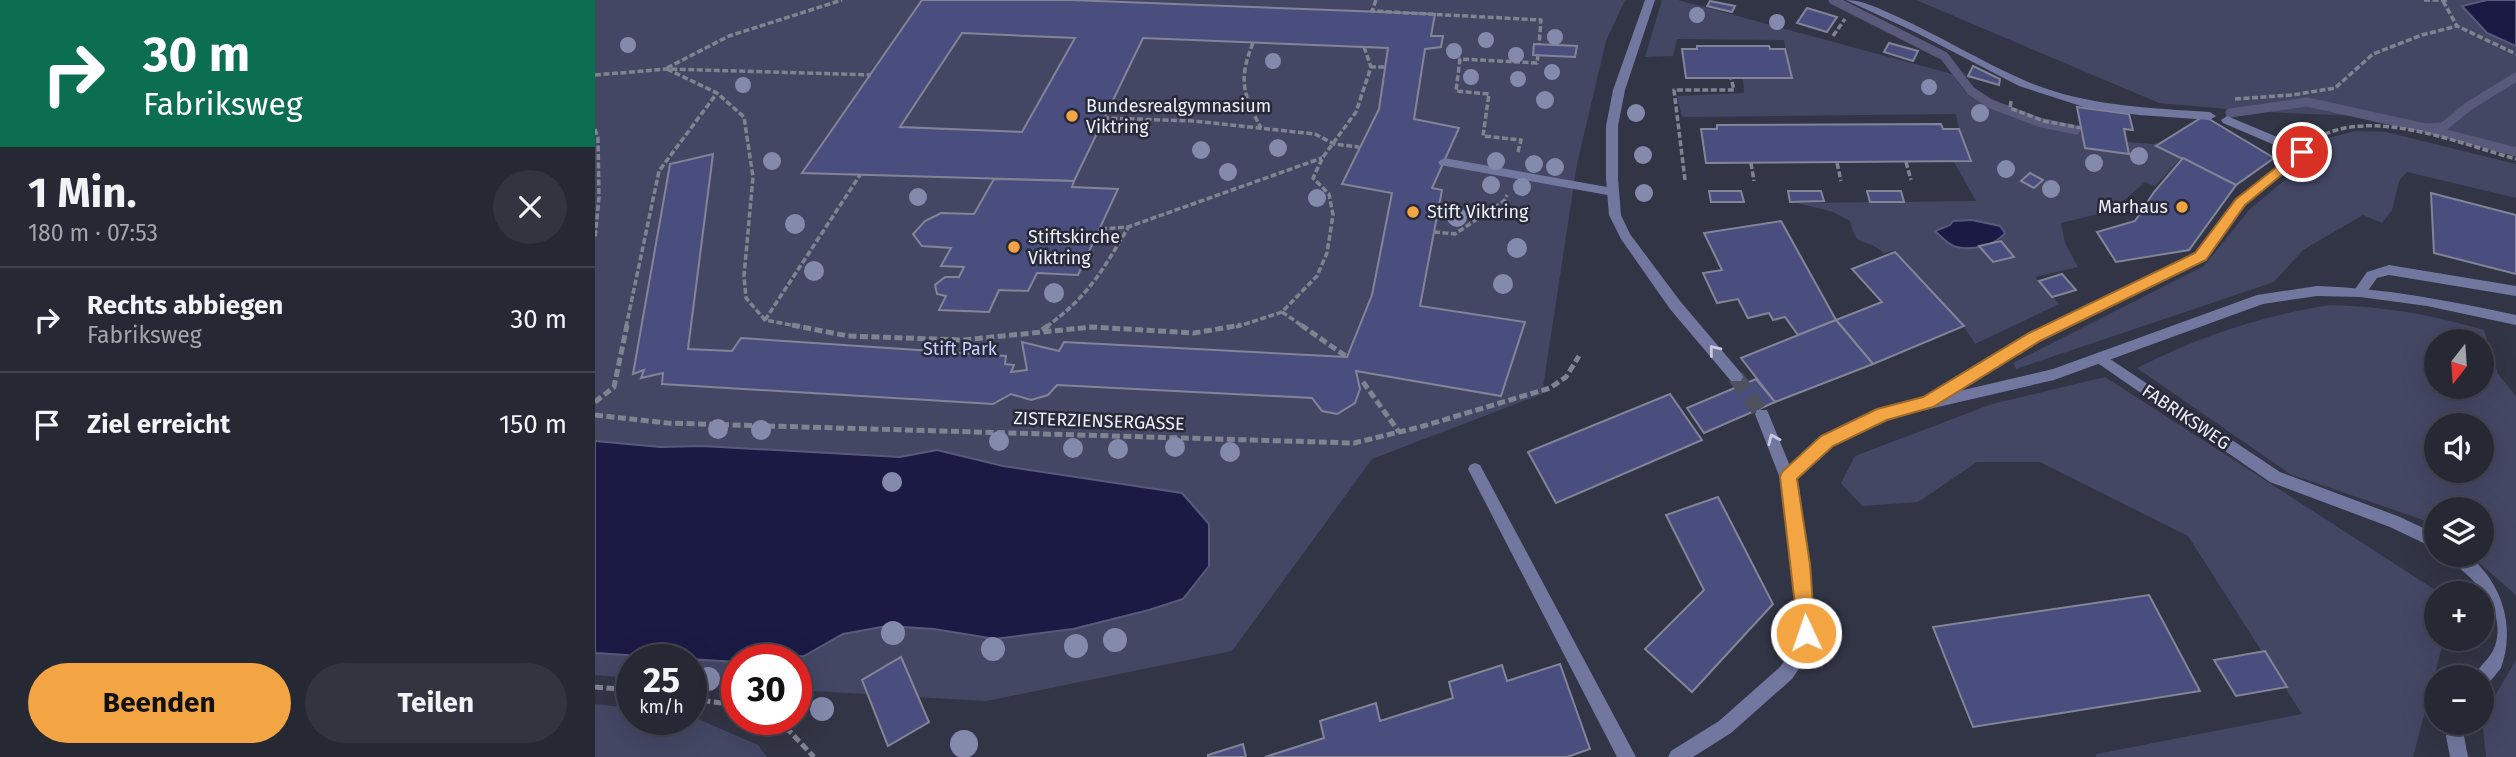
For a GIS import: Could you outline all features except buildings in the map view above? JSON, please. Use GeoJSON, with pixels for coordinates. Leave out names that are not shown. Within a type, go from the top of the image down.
{"type":"FeatureCollection","features":[{"type":"Feature","properties":{"kind":"street"},"geometry":{"type":"LineString","coordinates":[[1650,0],[1619,90],[1612,126],[1615,215],[1625,236],[1675,305],[1736,377]]}},
{"type":"Feature","properties":{"kind":"street"},"geometry":{"type":"LineString","coordinates":[[1851,0],[1921,31],[2022,84],[2087,104],[2210,116]]}},
{"type":"Feature","properties":{"kind":"street"},"geometry":{"type":"LineString","coordinates":[[1928,403],[2035,337],[2200,257],[2241,202],[2302,152],[2227,120]]}},
{"type":"Feature","properties":{"kind":"street"},"geometry":{"type":"LineString","coordinates":[[1444,162],[1613,192]]}},
{"type":"Feature","properties":{"kind":"street"},"geometry":{"type":"LineString","coordinates":[[2360,292],[2372,275],[2389,270],[2516,291]]}},
{"type":"Feature","properties":{"kind":"street"},"geometry":{"type":"LineString","coordinates":[[1786,470],[1827,441],[1883,414],[2054,374],[2262,299],[2317,291],[2360,292],[2427,301],[2516,320]]}},
{"type":"Feature","properties":{"kind":"street","name":"FABRIKSWEG"},"geometry":{"type":"LineString","coordinates":[[2101,358],[2275,477],[2395,522],[2424,536]]}},
{"type":"Feature","properties":{"kind":"street"},"geometry":{"type":"LineString","coordinates":[[1677,757],[1725,727],[1786,674],[1799,654],[1806,633],[1804,592],[1786,470],[1762,414]]}},
{"type":"Feature","properties":{"kind":"street"},"geometry":{"type":"LineString","coordinates":[[1475,469],[1627,757]]}},
{"type":"Feature","properties":{"kind":"street"},"geometry":{"type":"LineString","coordinates":[[2472,567],[2494,594],[2506,619],[2503,649],[2491,665]]}},
{"type":"Feature","properties":{"kind":"street"},"geometry":{"type":"LineString","coordinates":[[2455,735],[2459,757]]}},
{"type":"Feature","properties":{"kind":"path"},"geometry":{"type":"LineString","coordinates":[[667,69],[687,53],[715,41],[842,0]]}},
{"type":"Feature","properties":{"kind":"path"},"geometry":{"type":"LineString","coordinates":[[1376,0],[1372,11],[1541,20],[1539,44]]}},
{"type":"Feature","properties":{"kind":"path"},"geometry":{"type":"LineString","coordinates":[[2424,0],[2445,1],[2457,26],[2516,54]]}},
{"type":"Feature","properties":{"kind":"path"},"geometry":{"type":"LineString","coordinates":[[1833,36],[1852,12]]}},
{"type":"Feature","properties":{"kind":"path"},"geometry":{"type":"LineString","coordinates":[[2210,116],[2231,99],[2292,95],[2335,88],[2373,54],[2457,26]]}},
{"type":"Feature","properties":{"kind":"path"},"geometry":{"type":"LineString","coordinates":[[1253,43],[1244,65],[1242,94],[1262,128]]}},
{"type":"Feature","properties":{"kind":"path"},"geometry":{"type":"LineString","coordinates":[[667,69],[717,93],[744,117],[753,177],[744,276],[746,298],[765,320],[848,336],[963,340],[1092,327],[1194,333],[1236,327],[1282,312],[1317,276],[1327,253],[1333,215],[1329,194],[1313,178],[1323,157],[1356,112],[1371,67],[1364,47]]}},
{"type":"Feature","properties":{"kind":"path"},"geometry":{"type":"LineString","coordinates":[[1434,232],[1455,234],[1504,201],[1514,175],[1521,140],[1483,136],[1489,94],[1456,91],[1460,59],[1537,63],[1538,55]]}},
{"type":"Feature","properties":{"kind":"path"},"geometry":{"type":"LineString","coordinates":[[1371,67],[1385,67]]}},
{"type":"Feature","properties":{"kind":"path"},"geometry":{"type":"LineString","coordinates":[[595,75],[667,69],[871,75]]}},
{"type":"Feature","properties":{"kind":"path"},"geometry":{"type":"LineString","coordinates":[[1685,180],[1674,90],[1734,90],[1731,78]]}},
{"type":"Feature","properties":{"kind":"path"},"geometry":{"type":"LineString","coordinates":[[595,402],[614,387],[659,171],[717,93]]}},
{"type":"Feature","properties":{"kind":"path"},"geometry":{"type":"LineString","coordinates":[[1103,118],[1194,121],[1315,134],[1335,144],[1359,147]]}},
{"type":"Feature","properties":{"kind":"path"},"geometry":{"type":"LineString","coordinates":[[2302,152],[2309,142],[2336,128],[2371,126],[2407,131],[2516,159]]}},
{"type":"Feature","properties":{"kind":"path"},"geometry":{"type":"LineString","coordinates":[[595,129],[598,138],[599,197],[595,239]]}},
{"type":"Feature","properties":{"kind":"path"},"geometry":{"type":"LineString","coordinates":[[1101,229],[1128,227],[1323,157]]}},
{"type":"Feature","properties":{"kind":"path"},"geometry":{"type":"LineString","coordinates":[[1906,162],[1911,180]]}},
{"type":"Feature","properties":{"kind":"path"},"geometry":{"type":"LineString","coordinates":[[1751,163],[1754,181]]}},
{"type":"Feature","properties":{"kind":"path"},"geometry":{"type":"LineString","coordinates":[[1837,163],[1841,181]]}},
{"type":"Feature","properties":{"kind":"path"},"geometry":{"type":"LineString","coordinates":[[765,320],[860,175]]}},
{"type":"Feature","properties":{"kind":"path"},"geometry":{"type":"LineString","coordinates":[[1042,330],[1073,308],[1098,278],[1128,227]]}},
{"type":"Feature","properties":{"kind":"path"},"geometry":{"type":"LineString","coordinates":[[1282,312],[1347,357]]}},
{"type":"Feature","properties":{"kind":"path","name":"ZISTERZIENSERGASSE"},"geometry":{"type":"LineString","coordinates":[[595,415],[681,423],[1354,443],[1550,387],[1566,377],[1579,355]]}},
{"type":"Feature","properties":{"kind":"path"},"geometry":{"type":"LineString","coordinates":[[1363,382],[1399,432]]}},
{"type":"Feature","properties":{"kind":"path"},"geometry":{"type":"LineString","coordinates":[[595,687],[616,689]]}},
{"type":"Feature","properties":{"kind":"path"},"geometry":{"type":"LineString","coordinates":[[793,735],[814,757]]}},
{"type":"Feature","properties":{"kind":"green space","name":"Stift Park"},"geometry":{"type":"Polygon","coordinates":[[[595,0],[1625,0],[1606,41],[1577,164],[1542,394],[1372,459],[1232,651],[986,701],[812,691],[812,644],[721,644],[721,685],[707,684],[707,644],[616,644],[616,677],[595,675],[595,0]]]}},
{"type":"Feature","properties":{"kind":"green space"},"geometry":{"type":"Polygon","coordinates":[[[1662,0],[1678,0],[1952,74],[1966,93],[2004,112],[2082,134],[2085,148],[2129,154],[2127,142],[2163,142],[2157,147],[2181,158],[2155,186],[2145,182],[2113,210],[2061,223],[2065,243],[2078,267],[2035,277],[2059,304],[1975,344],[1963,325],[1894,250],[1884,253],[1859,240],[1850,221],[1833,212],[1797,203],[1976,201],[1954,162],[1970,161],[1956,114],[1682,117],[1677,96],[1744,93],[1743,78],[1791,78],[1784,40],[1677,39],[1673,56],[1645,57],[1662,0]],[[1971,220],[1954,221],[1936,231],[1946,237],[1953,246],[1979,246],[1993,262],[2014,257],[2000,240],[2005,233],[1971,220]]]}},
{"type":"Feature","properties":{"kind":"green space"},"geometry":{"type":"Polygon","coordinates":[[[1916,0],[2487,0],[2463,6],[2487,33],[2516,46],[2516,152],[2425,128],[2360,116],[2262,112],[2159,103],[1916,0]]]}},
{"type":"Feature","properties":{"kind":"green space"},"geometry":{"type":"Polygon","coordinates":[[[2356,131],[2386,132],[2516,164],[2516,198],[2407,172],[2399,181],[2392,210],[2382,223],[2363,215],[2303,250],[2274,282],[2016,369],[2013,363],[2204,266],[2250,209],[2302,166],[2328,138],[2356,131]]]}},
{"type":"Feature","properties":{"kind":"green space"},"geometry":{"type":"Polygon","coordinates":[[[2329,305],[2388,309],[2480,329],[2424,329],[2424,399],[2494,399],[2494,361],[2498,374],[2516,396],[2516,595],[2484,567],[2494,567],[2494,497],[2424,497],[2424,520],[2290,474],[2137,368],[2184,346],[2254,322],[2329,305]]]}},
{"type":"Feature","properties":{"kind":"green space"},"geometry":{"type":"Polygon","coordinates":[[[2105,377],[2424,583],[2424,651],[2441,651],[2437,665],[2424,665],[2424,715],[2413,757],[2095,757],[2097,754],[2302,714],[2188,536],[2040,462],[1977,462],[1918,502],[1862,506],[1841,483],[1855,456],[1992,404],[2105,377]]]}},
{"type":"Feature","properties":{"kind":"green space"},"geometry":{"type":"Polygon","coordinates":[[[2516,660],[2516,757],[2486,757],[2484,735],[2494,735],[2494,698],[2516,660]]]}},
{"type":"Feature","properties":{"kind":"green space"},"geometry":{"type":"Polygon","coordinates":[[[595,704],[616,706],[616,735],[707,735],[707,723],[721,729],[721,735],[735,735],[758,745],[767,757],[595,757],[595,704]]]}},
{"type":"Feature","properties":{"kind":"shaded area"},"geometry":{"type":"Polygon","coordinates":[[[2487,0],[2516,0],[2516,46],[2487,33],[2462,6],[2487,0]]]}},
{"type":"Feature","properties":{"kind":"shaded area"},"geometry":{"type":"Polygon","coordinates":[[[1972,220],[2000,226],[2005,233],[1990,244],[1963,248],[1951,245],[1935,231],[1953,221],[1972,220]]]}},
{"type":"Feature","properties":{"kind":"shaded area"},"geometry":{"type":"Polygon","coordinates":[[[595,441],[660,447],[702,446],[900,457],[937,450],[1003,466],[1182,493],[1209,524],[1209,566],[1183,599],[1073,629],[995,639],[934,629],[887,626],[843,634],[812,651],[812,644],[721,644],[721,661],[707,660],[707,644],[616,644],[616,654],[595,653],[595,441]]]}},
{"type":"Feature","properties":{"kind":"waterway"},"geometry":{"type":"LineString","coordinates":[[1833,0],[1944,56],[1971,91],[1991,104],[2039,122],[2076,130]]}},
{"type":"Feature","properties":{"kind":"waterway"},"geometry":{"type":"LineString","coordinates":[[2230,113],[2307,102],[2425,128],[2443,127],[2469,106],[2516,77]]}},
{"type":"Feature","properties":{"kind":"waterway"},"geometry":{"type":"LineString","coordinates":[[2431,130],[2516,152]]}},
{"type":"Feature","properties":{"kind":"tunnel"},"geometry":{"type":"LineString","coordinates":[[1736,377],[1762,414]]}},
{"type":"Feature","properties":{"kind":"place","name":"Bundesrealgymnasium Viktring"},"geometry":{"type":"Point","coordinates":[1072,116]}},
{"type":"Feature","properties":{"kind":"place","name":"Marhaus"},"geometry":{"type":"Point","coordinates":[2182,207]}},
{"type":"Feature","properties":{"kind":"place","name":"Stift Viktring"},"geometry":{"type":"Point","coordinates":[1413,212]}},
{"type":"Feature","properties":{"kind":"place","name":"Stiftskirche Viktring"},"geometry":{"type":"Point","coordinates":[1014,247]}},
{"type":"Feature","properties":{"kind":"route"},"geometry":{"type":"LineString","coordinates":[[1806,633],[1801,564],[1788,477],[1827,441],[1883,414],[1928,403],[2035,337],[2200,257],[2241,202],[2302,152]]}}]}
